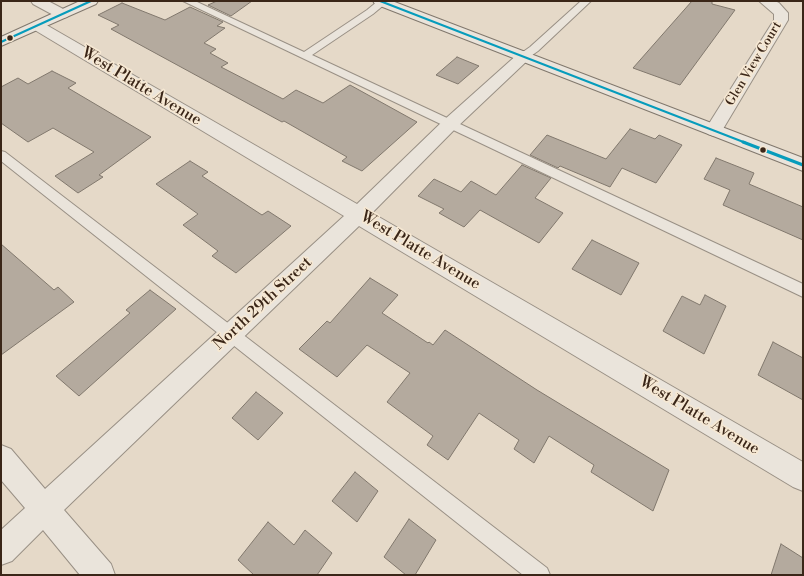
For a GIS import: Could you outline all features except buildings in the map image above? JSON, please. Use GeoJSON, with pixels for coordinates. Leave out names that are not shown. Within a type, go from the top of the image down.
{"type":"FeatureCollection","features":[{"type":"Feature","properties":{"kind":"street"},"geometry":{"type":"LineString","coordinates":[[38,1],[62,14]]}},
{"type":"Feature","properties":{"kind":"street"},"geometry":{"type":"LineString","coordinates":[[1,42],[91,1]]}},
{"type":"Feature","properties":{"kind":"street"},"geometry":{"type":"LineString","coordinates":[[381,1],[803,165]]}},
{"type":"Feature","properties":{"kind":"street","name":"Glen View Court"},"geometry":{"type":"LineString","coordinates":[[714,130],[782,20],[781,13],[766,1]]}},
{"type":"Feature","properties":{"kind":"street","name":"West Platte Avenue"},"geometry":{"type":"LineString","coordinates":[[38,26],[803,477]]}},
{"type":"Feature","properties":{"kind":"street","name":"North 29th Street"},"geometry":{"type":"LineString","coordinates":[[1,550],[358,215],[450,124],[524,56]]}},
{"type":"Feature","properties":{"kind":"street"},"geometry":{"type":"LineString","coordinates":[[1,459],[100,575]]}},
{"type":"Feature","properties":{"kind":"lane"},"geometry":{"type":"LineString","coordinates":[[188,1],[803,290]]}},
{"type":"Feature","properties":{"kind":"lane"},"geometry":{"type":"LineString","coordinates":[[304,56],[370,12],[381,1]]}},
{"type":"Feature","properties":{"kind":"lane"},"geometry":{"type":"LineString","coordinates":[[524,56],[534,49],[586,1]]}},
{"type":"Feature","properties":{"kind":"lane"},"geometry":{"type":"LineString","coordinates":[[1,155],[540,575]]}},
{"type":"Feature","properties":{"kind":"transit line"},"geometry":{"type":"LineString","coordinates":[[1,42],[91,1]]}},
{"type":"Feature","properties":{"kind":"transit line"},"geometry":{"type":"LineString","coordinates":[[380,1],[803,165]]}}]}
